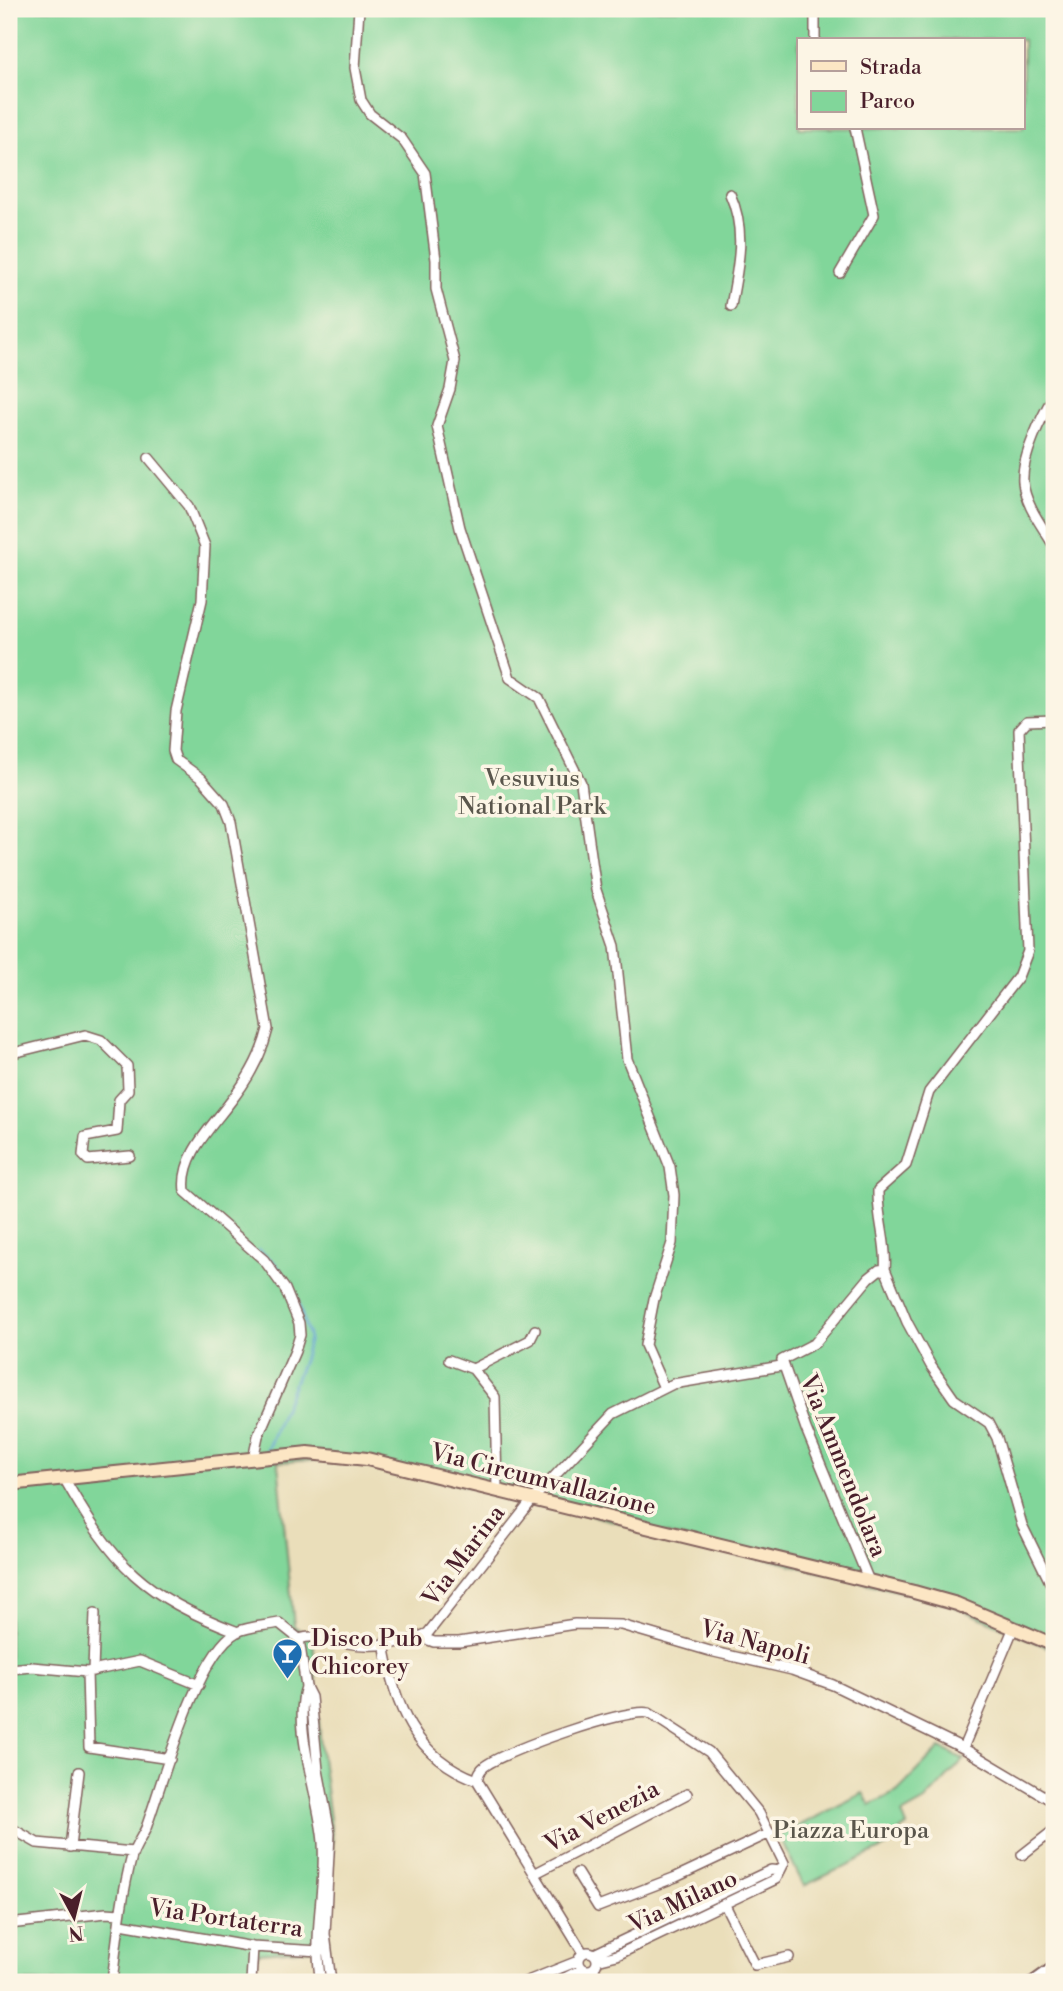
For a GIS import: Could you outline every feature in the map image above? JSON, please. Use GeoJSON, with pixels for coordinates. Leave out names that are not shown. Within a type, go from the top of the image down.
{"type":"FeatureCollection","features":[{"type":"Feature","properties":{"kind":"main road","name":"Via Circumvallazione"},"geometry":{"type":"LineString","coordinates":[[9,1484],[279,1456],[337,1454],[497,1489],[957,1604],[1054,1645]]}},
{"type":"Feature","properties":{"kind":"street"},"geometry":{"type":"LineString","coordinates":[[359,9],[355,68],[361,100],[370,114],[402,139],[425,173],[436,260],[436,289],[455,361],[450,389],[437,426],[460,528],[510,678],[539,698],[582,783],[596,890],[615,946],[627,1059],[670,1167],[674,1195],[672,1242],[651,1309],[645,1345],[664,1388]]}},
{"type":"Feature","properties":{"kind":"street"},"geometry":{"type":"LineString","coordinates":[[815,9],[815,38]]}},
{"type":"Feature","properties":{"kind":"street"},"geometry":{"type":"LineString","coordinates":[[840,273],[874,215],[855,130]]}},
{"type":"Feature","properties":{"kind":"street"},"geometry":{"type":"LineString","coordinates":[[730,194],[740,220],[739,254],[731,306]]}},
{"type":"Feature","properties":{"kind":"street"},"geometry":{"type":"LineString","coordinates":[[1054,395],[1038,426],[1023,481],[1028,500],[1054,545]]}},
{"type":"Feature","properties":{"kind":"street"},"geometry":{"type":"LineString","coordinates":[[149,458],[190,506],[205,546],[202,600],[176,711],[173,751],[176,760],[201,778],[224,804],[231,822],[268,1029],[263,1048],[253,1068],[191,1155],[185,1191],[264,1260],[285,1289],[299,1323],[297,1343],[258,1436],[258,1459]]}},
{"type":"Feature","properties":{"kind":"street"},"geometry":{"type":"LineString","coordinates":[[1054,720],[1027,721],[1019,730],[1028,951],[1018,976],[929,1092],[906,1165],[878,1190],[877,1215],[886,1258],[885,1269],[907,1322],[931,1366],[954,1399],[989,1423],[997,1438],[1022,1525],[1054,1590]]}},
{"type":"Feature","properties":{"kind":"street"},"geometry":{"type":"LineString","coordinates":[[9,1054],[85,1035],[101,1040],[127,1066],[128,1090],[119,1100],[117,1131],[85,1136],[83,1155],[88,1160],[130,1156]]}},
{"type":"Feature","properties":{"kind":"street","name":"Via Ammendolara"},"geometry":{"type":"LineString","coordinates":[[869,1581],[782,1366],[786,1356],[815,1343],[869,1278],[879,1269],[885,1269]]}},
{"type":"Feature","properties":{"kind":"street"},"geometry":{"type":"LineString","coordinates":[[473,1369],[530,1339],[535,1330]]}},
{"type":"Feature","properties":{"kind":"street"},"geometry":{"type":"LineString","coordinates":[[449,1360],[473,1369],[495,1397],[497,1489]]}},
{"type":"Feature","properties":{"kind":"street","name":"Via Ammendolara"},"geometry":{"type":"LineString","coordinates":[[664,1388],[694,1380],[782,1366]]}},
{"type":"Feature","properties":{"kind":"street","name":"Via Marina"},"geometry":{"type":"LineString","coordinates":[[420,1637],[437,1625],[533,1499],[613,1414],[664,1388]]}},
{"type":"Feature","properties":{"kind":"street"},"geometry":{"type":"LineString","coordinates":[[64,1478],[109,1549],[153,1593],[238,1632]]}},
{"type":"Feature","properties":{"kind":"street"},"geometry":{"type":"LineString","coordinates":[[95,1613],[90,1672],[89,1747],[170,1759]]}},
{"type":"Feature","properties":{"kind":"street"},"geometry":{"type":"LineString","coordinates":[[113,1982],[133,1852],[145,1829],[185,1712],[221,1647],[238,1632],[279,1623],[299,1639],[306,1687],[302,1698],[307,1759],[323,1841],[321,1982]]}},
{"type":"Feature","properties":{"kind":"street","name":"Via Napoli"},"geometry":{"type":"LineString","coordinates":[[299,1639],[313,1635],[352,1644],[384,1643],[420,1637],[434,1642],[459,1642],[575,1624],[621,1625],[710,1651],[792,1670],[833,1685],[963,1748],[1054,1802]]}},
{"type":"Feature","properties":{"kind":"street"},"geometry":{"type":"LineString","coordinates":[[963,1748],[1014,1627]]}},
{"type":"Feature","properties":{"kind":"street"},"geometry":{"type":"LineString","coordinates":[[384,1643],[394,1696],[410,1726],[446,1765],[477,1780],[482,1768],[520,1749],[619,1716],[649,1713],[672,1731],[694,1740],[746,1794],[770,1833],[784,1863],[780,1871]]}},
{"type":"Feature","properties":{"kind":"street"},"geometry":{"type":"LineString","coordinates":[[9,1669],[32,1667],[90,1672],[140,1661],[198,1685]]}},
{"type":"Feature","properties":{"kind":"street"},"geometry":{"type":"LineString","coordinates":[[70,1847],[79,1772]]}},
{"type":"Feature","properties":{"kind":"street","name":"Via Venezia"},"geometry":{"type":"LineString","coordinates":[[477,1780],[584,1963],[607,1982]]}},
{"type":"Feature","properties":{"kind":"street","name":"Via Venezia"},"geometry":{"type":"LineString","coordinates":[[534,1874],[687,1794]]}},
{"type":"Feature","properties":{"kind":"street"},"geometry":{"type":"LineString","coordinates":[[9,1826],[37,1843],[133,1852]]}},
{"type":"Feature","properties":{"kind":"street"},"geometry":{"type":"LineString","coordinates":[[1022,1855],[1054,1830]]}},
{"type":"Feature","properties":{"kind":"street","name":"Via Milano"},"geometry":{"type":"LineString","coordinates":[[618,1899],[770,1833]]}},
{"type":"Feature","properties":{"kind":"street","name":"Via Milano"},"geometry":{"type":"LineString","coordinates":[[771,1870],[780,1871],[776,1879],[725,1905],[617,1955],[596,1957],[771,1870]]}},
{"type":"Feature","properties":{"kind":"street","name":"Via Venezia"},"geometry":{"type":"LineString","coordinates":[[577,1873],[598,1907],[618,1899]]}},
{"type":"Feature","properties":{"kind":"street"},"geometry":{"type":"LineString","coordinates":[[725,1905],[755,1965],[789,1957]]}},
{"type":"Feature","properties":{"kind":"street","name":"Via Portaterra"},"geometry":{"type":"LineString","coordinates":[[9,1924],[106,1913],[121,1919],[253,1947],[321,1951]]}},
{"type":"Feature","properties":{"kind":"street"},"geometry":{"type":"LineString","coordinates":[[251,1982],[253,1947]]}},
{"type":"Feature","properties":{"kind":"street"},"geometry":{"type":"LineString","coordinates":[[321,1951],[331,1982]]}},
{"type":"Feature","properties":{"kind":"street"},"geometry":{"type":"LineString","coordinates":[[557,1982],[596,1957]]}},
{"type":"Feature","properties":{"kind":"street"},"geometry":{"type":"LineString","coordinates":[[525,1982],[596,1957]]}},
{"type":"Feature","properties":{"kind":"street"},"geometry":{"type":"LineString","coordinates":[[1033,1982],[1054,1967]]}},
{"type":"Feature","properties":{"kind":"green space","name":"Vesuvius National Park"},"geometry":{"type":"Polygon","coordinates":[[[9,9],[1054,9],[1054,1650],[947,1603],[500,1493],[338,1459],[278,1462],[294,1626],[313,1639],[321,1750],[333,1843],[328,1948],[258,1953],[256,1982],[9,1982],[9,9]]]}},
{"type":"Feature","properties":{"kind":"green space","name":"Piazza Europa"},"geometry":{"type":"Polygon","coordinates":[[[940,1748],[964,1759],[925,1801],[902,1814],[907,1826],[899,1831],[902,1839],[804,1886],[779,1836],[863,1793],[870,1805],[897,1792],[940,1748]]]}},
{"type":"Feature","properties":{"kind":"waterway"},"geometry":{"type":"LineString","coordinates":[[259,1250],[274,1262],[293,1286],[309,1338],[303,1361],[267,1450]]}},
{"type":"Feature","properties":{"kind":"place","name":"Disco Pub Chicorey"},"geometry":{"type":"Point","coordinates":[288,1680]}}]}
